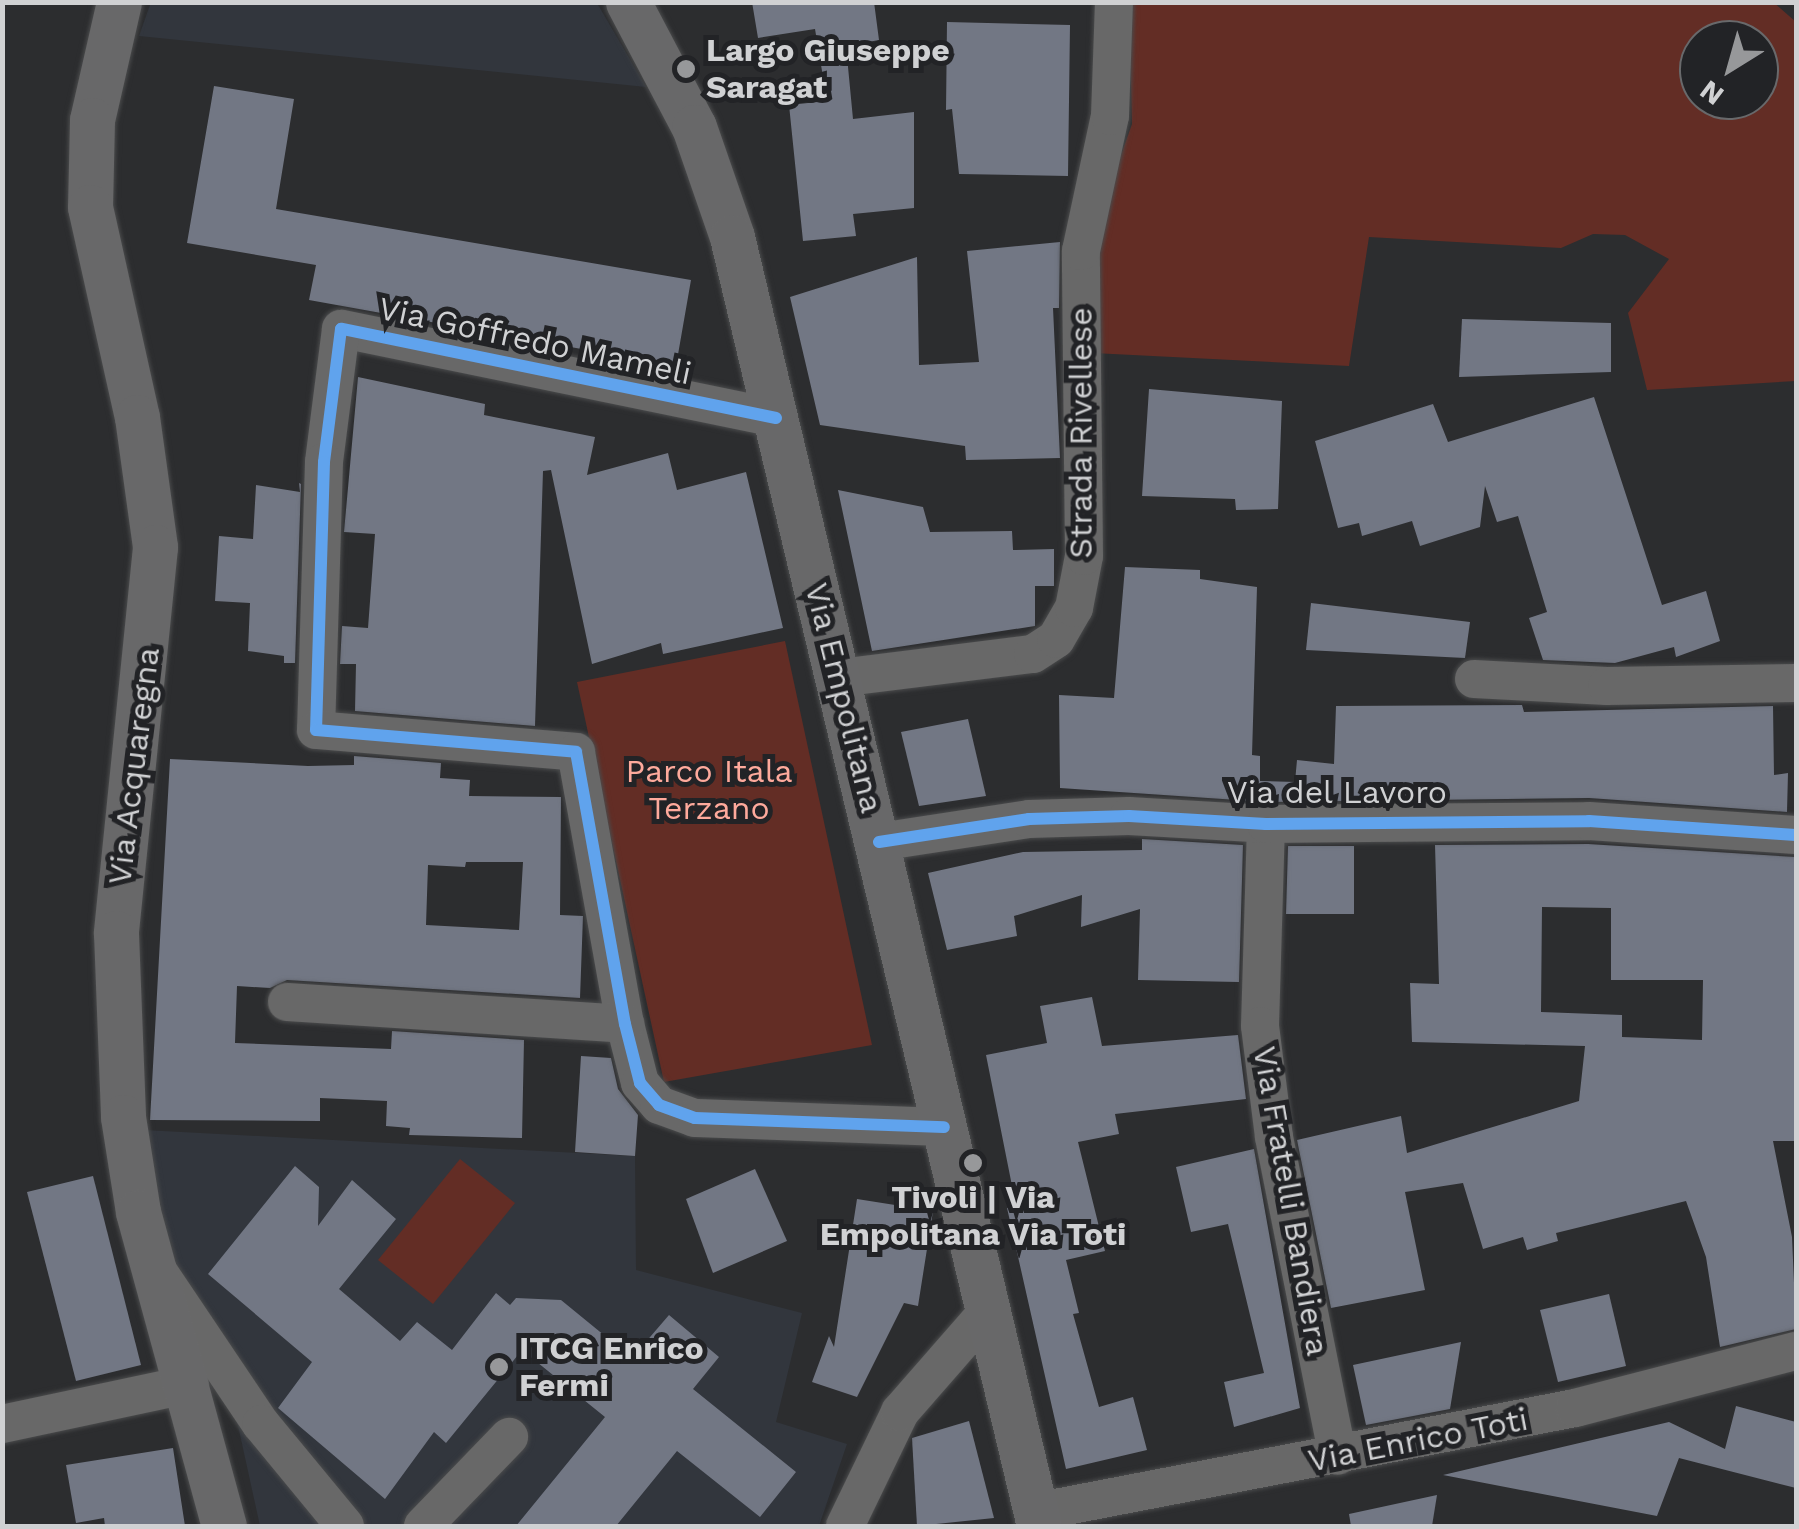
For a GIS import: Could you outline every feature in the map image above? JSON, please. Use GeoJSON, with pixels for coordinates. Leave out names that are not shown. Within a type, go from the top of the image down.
{"type":"FeatureCollection","features":[{"type":"Feature","properties":{"kind":"main road","name":"Via Acquaregna"},"geometry":{"type":"LineString","coordinates":[[119,2],[92,120],[90,207],[137,416],[156,548],[116,934],[127,1162],[153,1266],[190,1384],[224,1526]]}},
{"type":"Feature","properties":{"kind":"main road","name":"Via Empolitana"},"geometry":{"type":"LineString","coordinates":[[628,2],[704,148],[776,418],[879,842],[1037,1519]]}},
{"type":"Feature","properties":{"kind":"street","name":"Strada Rivellese"},"geometry":{"type":"LineString","coordinates":[[839,678],[1033,654],[1056,639],[1074,608],[1084,556],[1082,251],[1110,116],[1114,2]]}},
{"type":"Feature","properties":{"kind":"street","name":"Via Goffredo Mameli"},"geometry":{"type":"LineString","coordinates":[[776,418],[340,329],[324,462],[316,730],[576,752],[625,1024],[640,1083],[659,1106],[683,1117],[944,1127]]}},
{"type":"Feature","properties":{"kind":"street"},"geometry":{"type":"LineString","coordinates":[[1474,678],[1607,686],[1796,683]]}},
{"type":"Feature","properties":{"kind":"street","name":"Via del Lavoro"},"geometry":{"type":"LineString","coordinates":[[879,842],[1029,820],[1129,816],[1266,824],[1570,820],[1796,835]]}},
{"type":"Feature","properties":{"kind":"street","name":"Via Fratelli Bandiera"},"geometry":{"type":"LineString","coordinates":[[1266,824],[1260,1026],[1274,1137],[1338,1456]]}},
{"type":"Feature","properties":{"kind":"street"},"geometry":{"type":"LineString","coordinates":[[287,1002],[625,1024]]}},
{"type":"Feature","properties":{"kind":"street"},"geometry":{"type":"LineString","coordinates":[[153,1266],[199,1324],[261,1424],[345,1526]]}},
{"type":"Feature","properties":{"kind":"street"},"geometry":{"type":"LineString","coordinates":[[845,1526],[900,1412],[988,1312]]}},
{"type":"Feature","properties":{"kind":"street","name":"Via Enrico Toti"},"geometry":{"type":"LineString","coordinates":[[1037,1519],[1575,1408],[1796,1351]]}},
{"type":"Feature","properties":{"kind":"street"},"geometry":{"type":"LineString","coordinates":[[2,1424],[190,1384]]}},
{"type":"Feature","properties":{"kind":"street"},"geometry":{"type":"LineString","coordinates":[[423,1526],[509,1437]]}},
{"type":"Feature","properties":{"kind":"shaded area"},"geometry":{"type":"Polygon","coordinates":[[[151,2],[597,3],[646,87],[139,36],[151,2]]]}},
{"type":"Feature","properties":{"kind":"shaded area","name":"ITCG Enrico Fermi"},"geometry":{"type":"Polygon","coordinates":[[[144,1130],[635,1156],[636,1270],[802,1313],[776,1422],[847,1444],[819,1526],[260,1526],[237,1421],[181,1314],[144,1130]]]}},
{"type":"Feature","properties":{"kind":"green space"},"geometry":{"type":"Polygon","coordinates":[[[1773,2],[1796,22],[1796,381],[1647,390],[1628,313],[1669,259],[1625,235],[1593,234],[1561,248],[1369,237],[1349,366],[1093,353],[1092,236],[1132,124],[1129,3],[1773,2]]]}},
{"type":"Feature","properties":{"kind":"green space","name":"Parco Itala Terzano"},"geometry":{"type":"Polygon","coordinates":[[[785,641],[872,1045],[664,1082],[577,682],[785,641]]]}},
{"type":"Feature","properties":{"kind":"green space"},"geometry":{"type":"Polygon","coordinates":[[[460,1159],[515,1203],[433,1304],[378,1260],[460,1159]]]}},
{"type":"Feature","properties":{"kind":"building"},"geometry":{"type":"Polygon","coordinates":[[[752,2],[874,2],[879,40],[846,46],[853,119],[914,112],[914,208],[853,214],[856,236],[803,241],[789,105],[827,101],[815,29],[758,38],[752,2]]]}},
{"type":"Feature","properties":{"kind":"building"},"geometry":{"type":"Polygon","coordinates":[[[947,22],[1070,25],[1068,176],[959,174],[952,109],[946,110],[947,22]]]}},
{"type":"Feature","properties":{"kind":"building"},"geometry":{"type":"Polygon","coordinates":[[[214,86],[294,99],[276,209],[691,280],[676,366],[309,300],[316,265],[187,243],[214,86]]]}},
{"type":"Feature","properties":{"kind":"building"},"geometry":{"type":"Polygon","coordinates":[[[1060,242],[1059,308],[1053,308],[1060,458],[966,460],[965,446],[820,425],[790,297],[917,257],[919,365],[979,362],[967,251],[1060,242]]]}},
{"type":"Feature","properties":{"kind":"building"},"geometry":{"type":"Polygon","coordinates":[[[1462,319],[1611,323],[1611,372],[1459,377],[1462,319]]]}},
{"type":"Feature","properties":{"kind":"building"},"geometry":{"type":"Polygon","coordinates":[[[358,377],[485,404],[484,415],[595,437],[587,475],[668,453],[677,490],[746,472],[783,628],[663,654],[661,643],[592,664],[551,470],[543,471],[535,726],[355,711],[356,664],[340,664],[342,626],[368,628],[375,534],[344,532],[358,377]]]}},
{"type":"Feature","properties":{"kind":"building"},"geometry":{"type":"Polygon","coordinates":[[[1149,389],[1282,401],[1278,509],[1236,510],[1235,499],[1142,496],[1149,389]]]}},
{"type":"Feature","properties":{"kind":"building"},"geometry":{"type":"Polygon","coordinates":[[[1594,397],[1662,605],[1706,591],[1720,641],[1676,657],[1674,647],[1615,663],[1543,660],[1529,618],[1547,612],[1518,516],[1497,522],[1485,486],[1480,527],[1420,546],[1412,521],[1362,536],[1359,523],[1338,528],[1315,441],[1433,404],[1448,442],[1594,397]]]}},
{"type":"Feature","properties":{"kind":"building"},"geometry":{"type":"Polygon","coordinates":[[[301,484],[295,663],[284,663],[284,656],[248,651],[250,603],[215,601],[219,536],[253,539],[256,485],[300,492],[301,484]]]}},
{"type":"Feature","properties":{"kind":"building"},"geometry":{"type":"Polygon","coordinates":[[[838,490],[923,507],[930,532],[1012,531],[1013,550],[1054,549],[1054,586],[1035,586],[1035,626],[872,651],[838,490]]]}},
{"type":"Feature","properties":{"kind":"building"},"geometry":{"type":"Polygon","coordinates":[[[1125,567],[1200,570],[1200,579],[1257,587],[1252,755],[1260,756],[1260,781],[1295,782],[1297,760],[1334,764],[1336,706],[1522,705],[1524,712],[1773,706],[1774,775],[1788,773],[1787,812],[1589,798],[1267,802],[1060,788],[1059,695],[1114,698],[1125,567]]]}},
{"type":"Feature","properties":{"kind":"building"},"geometry":{"type":"Polygon","coordinates":[[[1311,603],[1470,622],[1465,658],[1306,650],[1311,603]]]}},
{"type":"Feature","properties":{"kind":"building"},"geometry":{"type":"Polygon","coordinates":[[[968,719],[986,796],[919,806],[901,732],[968,719]]]}},
{"type":"Feature","properties":{"kind":"building"},"geometry":{"type":"Polygon","coordinates":[[[354,756],[441,763],[440,778],[470,780],[469,796],[561,797],[560,915],[583,916],[580,998],[287,980],[270,988],[237,986],[235,1043],[391,1049],[392,1031],[524,1040],[522,1138],[409,1135],[410,1128],[386,1126],[387,1101],[320,1098],[320,1121],[150,1120],[170,759],[354,765],[354,756]],[[466,862],[465,867],[428,865],[426,925],[519,930],[523,862],[466,862]]]}},
{"type":"Feature","properties":{"kind":"building"},"geometry":{"type":"Polygon","coordinates":[[[1142,839],[1243,845],[1239,982],[1138,980],[1140,909],[1081,927],[1082,895],[1014,916],[1017,936],[947,950],[928,873],[1023,852],[1142,850],[1142,839]]]}},
{"type":"Feature","properties":{"kind":"building"},"geometry":{"type":"Polygon","coordinates":[[[1588,844],[1796,857],[1796,1141],[1773,1141],[1792,1237],[1796,1329],[1720,1347],[1706,1257],[1686,1201],[1556,1233],[1558,1241],[1527,1250],[1523,1237],[1483,1249],[1463,1183],[1405,1192],[1425,1290],[1331,1308],[1297,1140],[1401,1116],[1407,1153],[1579,1101],[1585,1046],[1412,1042],[1410,983],[1439,984],[1435,845],[1588,844]],[[1542,907],[1541,1012],[1622,1015],[1622,1037],[1702,1040],[1703,980],[1611,980],[1611,908],[1542,907]]]}},
{"type":"Feature","properties":{"kind":"building"},"geometry":{"type":"Polygon","coordinates":[[[1288,846],[1354,846],[1354,914],[1286,914],[1288,846]]]}},
{"type":"Feature","properties":{"kind":"building"},"geometry":{"type":"Polygon","coordinates":[[[1092,997],[1102,1046],[1238,1035],[1246,1099],[1115,1114],[1119,1134],[1078,1142],[1105,1251],[1066,1260],[1079,1313],[1073,1314],[1099,1407],[1133,1397],[1147,1450],[1066,1469],[1007,1208],[1016,1206],[986,1055],[1047,1043],[1040,1006],[1092,997]]]}},
{"type":"Feature","properties":{"kind":"building"},"geometry":{"type":"Polygon","coordinates":[[[581,1056],[611,1058],[618,1089],[638,1115],[635,1156],[575,1152],[581,1056]]]}},
{"type":"Feature","properties":{"kind":"building"},"geometry":{"type":"Polygon","coordinates":[[[1254,1149],[1300,1408],[1234,1427],[1224,1382],[1264,1373],[1228,1224],[1191,1232],[1176,1167],[1254,1149]]]}},
{"type":"Feature","properties":{"kind":"building"},"geometry":{"type":"Polygon","coordinates":[[[295,1166],[319,1187],[318,1226],[352,1180],[396,1219],[339,1289],[400,1341],[417,1322],[452,1350],[496,1293],[510,1305],[516,1298],[561,1300],[632,1358],[669,1315],[719,1357],[693,1389],[796,1472],[760,1517],[677,1451],[616,1526],[516,1526],[605,1417],[522,1350],[446,1443],[434,1432],[385,1499],[278,1408],[312,1362],[208,1274],[295,1166]]]}},
{"type":"Feature","properties":{"kind":"building"},"geometry":{"type":"Polygon","coordinates":[[[755,1169],[787,1241],[713,1273],[686,1199],[755,1169]]]}},
{"type":"Feature","properties":{"kind":"building"},"geometry":{"type":"Polygon","coordinates":[[[93,1176],[141,1365],[76,1381],[27,1192],[93,1176]]]}},
{"type":"Feature","properties":{"kind":"building"},"geometry":{"type":"Polygon","coordinates":[[[857,1199],[933,1211],[918,1306],[904,1303],[857,1397],[812,1382],[829,1336],[834,1347],[857,1199]]]}},
{"type":"Feature","properties":{"kind":"building"},"geometry":{"type":"Polygon","coordinates":[[[1609,1294],[1626,1366],[1558,1382],[1540,1310],[1609,1294]]]}},
{"type":"Feature","properties":{"kind":"building"},"geometry":{"type":"Polygon","coordinates":[[[1461,1342],[1450,1409],[1366,1425],[1353,1365],[1461,1342]]]}},
{"type":"Feature","properties":{"kind":"building"},"geometry":{"type":"Polygon","coordinates":[[[1736,1406],[1796,1422],[1796,1488],[1679,1458],[1657,1516],[1443,1475],[1669,1422],[1725,1449],[1736,1406]]]}},
{"type":"Feature","properties":{"kind":"building"},"geometry":{"type":"Polygon","coordinates":[[[969,1421],[994,1518],[917,1526],[912,1438],[969,1421]]]}},
{"type":"Feature","properties":{"kind":"building"},"geometry":{"type":"Polygon","coordinates":[[[173,1448],[185,1526],[105,1526],[104,1518],[76,1523],[66,1465],[173,1448]]]}},
{"type":"Feature","properties":{"kind":"building"},"geometry":{"type":"Polygon","coordinates":[[[1437,1495],[1432,1526],[1351,1526],[1349,1514],[1437,1495]]]}},
{"type":"Feature","properties":{"kind":"cycle path"},"geometry":{"type":"LineString","coordinates":[[776,418],[341,329],[324,462],[316,730],[576,752],[625,1024],[640,1083],[659,1105],[695,1118],[944,1127]]}},
{"type":"Feature","properties":{"kind":"cycle path"},"geometry":{"type":"LineString","coordinates":[[879,842],[1029,819],[1129,816],[1266,824],[1589,821],[1796,835]]}},
{"type":"Feature","properties":{"kind":"place","name":"Largo Giuseppe Saragat"},"geometry":{"type":"Point","coordinates":[686,69]}},
{"type":"Feature","properties":{"kind":"place","name":"Tivoli | Via Empolitana Via Toti"},"geometry":{"type":"Point","coordinates":[973,1163]}},
{"type":"Feature","properties":{"kind":"place","name":"ITCG Enrico Fermi"},"geometry":{"type":"Point","coordinates":[499,1367]}}]}
